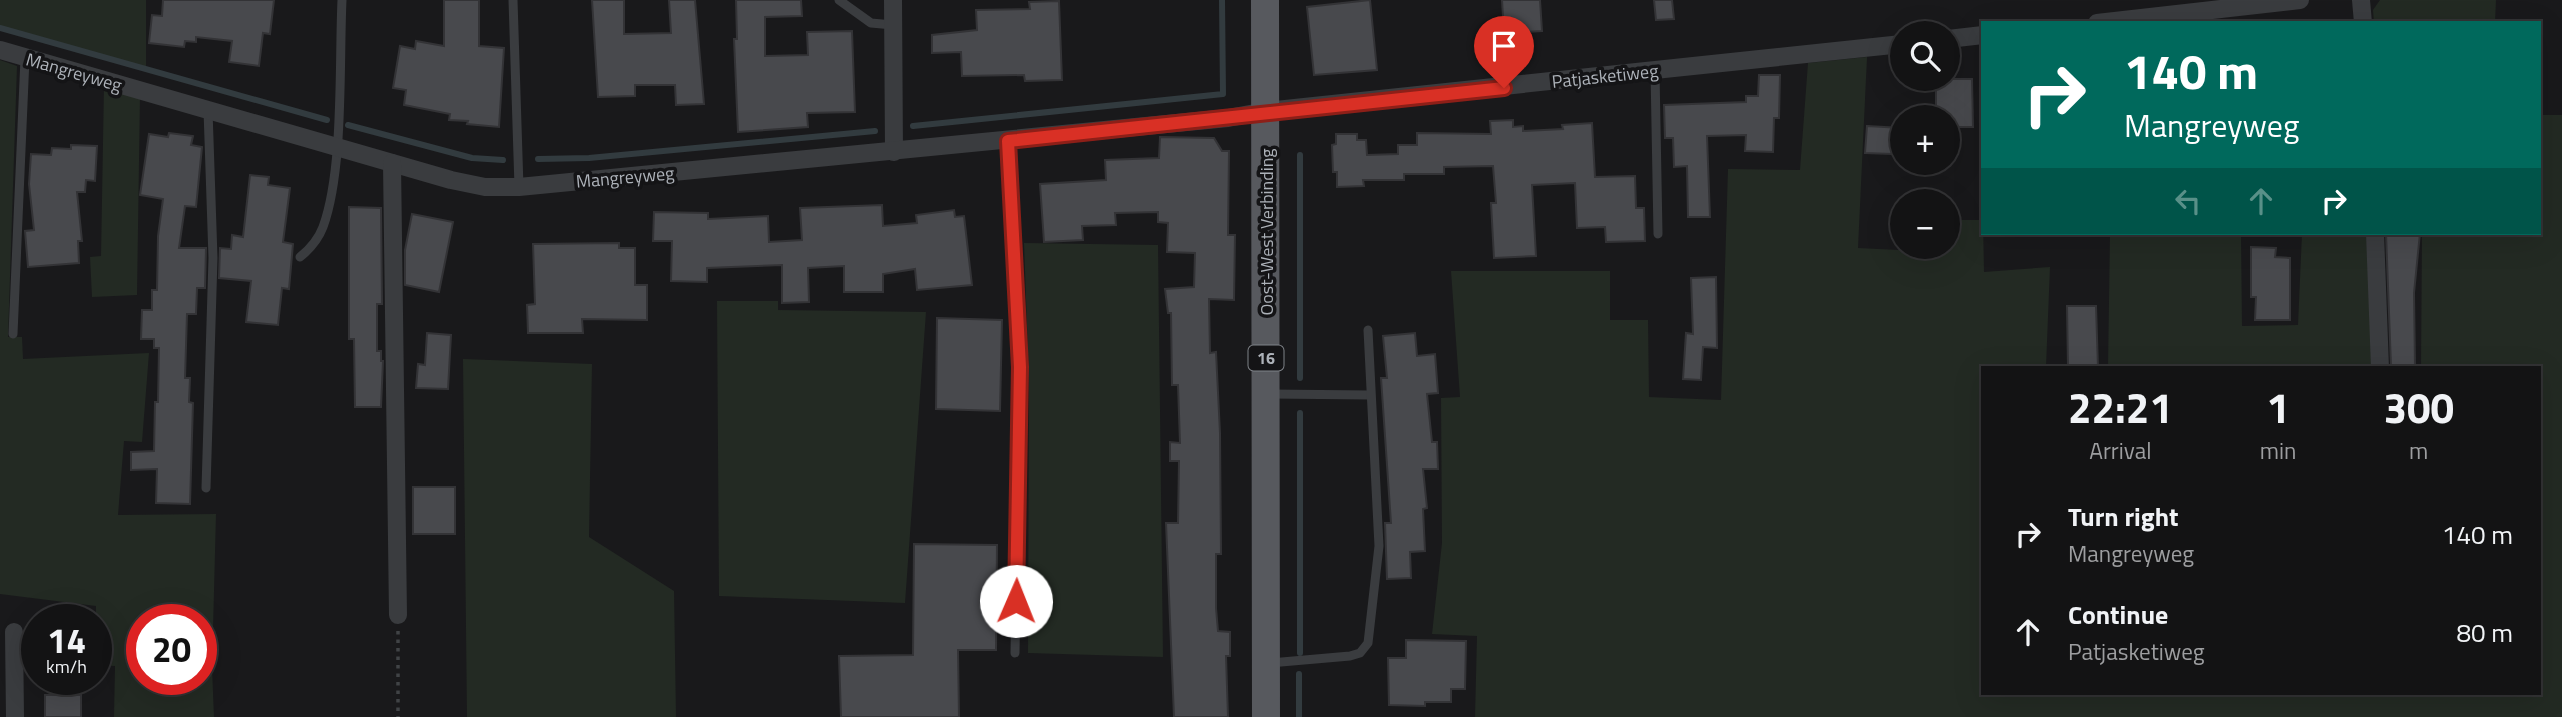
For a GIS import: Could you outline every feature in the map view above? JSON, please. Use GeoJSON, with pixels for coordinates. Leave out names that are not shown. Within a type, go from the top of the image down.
{"type":"FeatureCollection","features":[{"type":"Feature","properties":{"kind":"main road","name":"Oost-West Verbinding"},"geometry":{"type":"LineString","coordinates":[[1265,0],[1266,717]]}},
{"type":"Feature","properties":{"kind":"street"},"geometry":{"type":"LineString","coordinates":[[893,0],[894,152]]}},
{"type":"Feature","properties":{"kind":"street"},"geometry":{"type":"LineString","coordinates":[[2115,21],[2300,0]]}},
{"type":"Feature","properties":{"kind":"street"},"geometry":{"type":"LineString","coordinates":[[2361,0],[2363,21]]}},
{"type":"Feature","properties":{"kind":"street"},"geometry":{"type":"LineString","coordinates":[[1960,38],[1981,36]]}},
{"type":"Feature","properties":{"kind":"street","name":"Patjasketiweg"},"geometry":{"type":"LineString","coordinates":[[1266,111],[1890,45]]}},
{"type":"Feature","properties":{"kind":"street","name":"Mangreyweg"},"geometry":{"type":"LineString","coordinates":[[0,50],[391,163],[485,187],[519,187],[1008,141],[1228,118],[1266,111]]}},
{"type":"Feature","properties":{"kind":"street"},"geometry":{"type":"LineString","coordinates":[[391,163],[398,615]]}},
{"type":"Feature","properties":{"kind":"street"},"geometry":{"type":"LineString","coordinates":[[2375,235],[2380,366]]}},
{"type":"Feature","properties":{"kind":"street"},"geometry":{"type":"LineString","coordinates":[[14,632],[15,717]]}},
{"type":"Feature","properties":{"kind":"lane"},"geometry":{"type":"LineString","coordinates":[[300,257],[312,246],[322,229],[336,147],[342,0]]}},
{"type":"Feature","properties":{"kind":"lane"},"geometry":{"type":"LineString","coordinates":[[513,0],[519,187]]}},
{"type":"Feature","properties":{"kind":"lane"},"geometry":{"type":"LineString","coordinates":[[839,0],[871,23],[893,25]]}},
{"type":"Feature","properties":{"kind":"lane"},"geometry":{"type":"LineString","coordinates":[[13,334],[25,58]]}},
{"type":"Feature","properties":{"kind":"lane"},"geometry":{"type":"LineString","coordinates":[[1655,71],[1658,234]]}},
{"type":"Feature","properties":{"kind":"lane"},"geometry":{"type":"LineString","coordinates":[[206,488],[213,258],[208,110]]}},
{"type":"Feature","properties":{"kind":"lane"},"geometry":{"type":"LineString","coordinates":[[1008,141],[1020,367],[1015,653]]}},
{"type":"Feature","properties":{"kind":"lane"},"geometry":{"type":"LineString","coordinates":[[1266,663],[1350,656],[1360,653],[1368,643],[1380,545],[1368,330]]}},
{"type":"Feature","properties":{"kind":"lane"},"geometry":{"type":"LineString","coordinates":[[1266,394],[1370,394]]}},
{"type":"Feature","properties":{"kind":"path"},"geometry":{"type":"LineString","coordinates":[[398,615],[398,717]]}},
{"type":"Feature","properties":{"kind":"shaded area"},"geometry":{"type":"Polygon","coordinates":[[[0,0],[146,0],[146,71],[0,28],[0,0]]]}},
{"type":"Feature","properties":{"kind":"shaded area"},"geometry":{"type":"Polygon","coordinates":[[[2380,0],[2496,0],[2495,21],[2374,21],[2373,10],[2380,0]]]}},
{"type":"Feature","properties":{"kind":"shaded area"},"geometry":{"type":"Polygon","coordinates":[[[1867,57],[1858,248],[1890,250],[1890,259],[1960,259],[1960,220],[1981,220],[1984,272],[2050,267],[2046,366],[1981,366],[1981,695],[2541,695],[2541,366],[2421,366],[2422,235],[2541,235],[2541,115],[2562,115],[2562,717],[1475,717],[1477,636],[1432,634],[1442,543],[1441,398],[1460,397],[1451,271],[1610,271],[1610,320],[1648,320],[1649,397],[1721,400],[1728,169],[1800,170],[1808,63],[1867,57]]]}},
{"type":"Feature","properties":{"kind":"shaded area"},"geometry":{"type":"Polygon","coordinates":[[[0,60],[17,66],[8,337],[22,337],[23,359],[149,353],[142,442],[124,441],[118,515],[216,514],[214,604],[126,604],[126,695],[213,695],[214,717],[114,717],[112,604],[80,604],[0,594],[0,60]]]}},
{"type":"Feature","properties":{"kind":"shaded area"},"geometry":{"type":"Polygon","coordinates":[[[104,85],[140,95],[137,295],[92,297],[90,257],[101,256],[104,85]]]}},
{"type":"Feature","properties":{"kind":"shaded area"},"geometry":{"type":"Polygon","coordinates":[[[2110,235],[2241,235],[2242,326],[2298,325],[2302,235],[2371,235],[2371,366],[2108,366],[2110,235]]]}},
{"type":"Feature","properties":{"kind":"shaded area"},"geometry":{"type":"Polygon","coordinates":[[[1024,243],[1158,245],[1163,657],[1028,653],[1029,381],[1024,243]]]}},
{"type":"Feature","properties":{"kind":"shaded area"},"geometry":{"type":"Polygon","coordinates":[[[717,301],[778,301],[778,310],[926,312],[905,603],[719,596],[717,301]]]}},
{"type":"Feature","properties":{"kind":"shaded area"},"geometry":{"type":"Polygon","coordinates":[[[463,359],[592,364],[589,537],[674,591],[676,717],[467,717],[463,359]]]}},
{"type":"Feature","properties":{"kind":"building"},"geometry":{"type":"Polygon","coordinates":[[[163,0],[274,0],[270,34],[263,33],[259,66],[229,62],[232,41],[196,37],[196,42],[185,41],[184,47],[149,43],[152,15],[162,16],[163,0]]]}},
{"type":"Feature","properties":{"kind":"building"},"geometry":{"type":"Polygon","coordinates":[[[444,0],[479,0],[479,46],[504,48],[499,127],[449,120],[450,114],[404,105],[406,90],[393,88],[400,46],[415,49],[416,41],[444,46],[444,0]]]}},
{"type":"Feature","properties":{"kind":"building"},"geometry":{"type":"Polygon","coordinates":[[[592,0],[624,0],[624,34],[671,33],[669,0],[695,0],[704,104],[676,105],[675,85],[635,85],[635,96],[598,97],[592,0]]]}},
{"type":"Feature","properties":{"kind":"building"},"geometry":{"type":"Polygon","coordinates":[[[736,0],[801,0],[802,16],[765,17],[765,56],[808,55],[807,32],[852,31],[855,112],[807,113],[808,127],[738,132],[734,39],[737,39],[736,0]]]}},
{"type":"Feature","properties":{"kind":"building"},"geometry":{"type":"Polygon","coordinates":[[[1370,0],[1377,70],[1314,75],[1307,7],[1370,0]]]}},
{"type":"Feature","properties":{"kind":"building"},"geometry":{"type":"Polygon","coordinates":[[[1502,0],[1540,0],[1542,31],[1504,33],[1502,0]]]}},
{"type":"Feature","properties":{"kind":"building"},"geometry":{"type":"Polygon","coordinates":[[[1654,0],[1672,0],[1674,19],[1656,20],[1654,0]]]}},
{"type":"Feature","properties":{"kind":"building"},"geometry":{"type":"Polygon","coordinates":[[[1059,1],[1062,80],[1025,81],[1024,75],[962,76],[961,52],[932,53],[932,35],[977,30],[976,10],[1030,9],[1029,2],[1059,1]]]}},
{"type":"Feature","properties":{"kind":"building"},"geometry":{"type":"Polygon","coordinates":[[[1759,75],[1780,75],[1779,118],[1774,118],[1773,152],[1745,151],[1746,135],[1707,136],[1710,217],[1688,217],[1687,166],[1674,167],[1673,138],[1665,138],[1664,105],[1746,102],[1746,96],[1758,96],[1759,75]]]}},
{"type":"Feature","properties":{"kind":"building"},"geometry":{"type":"Polygon","coordinates":[[[1960,79],[1972,79],[1973,127],[1960,127],[1960,105],[1936,105],[1936,91],[1960,91],[1960,79]]]}},
{"type":"Feature","properties":{"kind":"building"},"geometry":{"type":"Polygon","coordinates":[[[1513,120],[1513,127],[1523,126],[1523,131],[1563,129],[1562,125],[1592,123],[1595,177],[1635,176],[1636,208],[1644,208],[1645,241],[1606,242],[1605,227],[1577,228],[1575,183],[1532,185],[1536,256],[1494,258],[1491,203],[1496,203],[1493,166],[1444,167],[1444,174],[1404,174],[1404,180],[1363,180],[1364,186],[1337,187],[1337,172],[1333,172],[1332,145],[1336,144],[1336,134],[1357,134],[1357,140],[1366,140],[1367,155],[1398,154],[1398,145],[1417,145],[1417,133],[1491,134],[1490,121],[1513,120]]]}},
{"type":"Feature","properties":{"kind":"building"},"geometry":{"type":"Polygon","coordinates":[[[1867,126],[1890,127],[1890,154],[1865,153],[1867,126]]]}},
{"type":"Feature","properties":{"kind":"building"},"geometry":{"type":"Polygon","coordinates":[[[169,133],[193,136],[191,145],[202,147],[196,207],[185,206],[179,248],[206,248],[205,288],[197,288],[196,314],[187,314],[185,378],[190,378],[189,402],[193,403],[190,504],[156,503],[157,469],[131,470],[131,452],[154,451],[155,402],[158,402],[159,348],[154,348],[154,339],[141,339],[142,310],[152,310],[152,290],[157,290],[158,236],[163,199],[140,195],[149,134],[168,137],[169,133]]]}},
{"type":"Feature","properties":{"kind":"building"},"geometry":{"type":"Polygon","coordinates":[[[1160,137],[1214,138],[1222,151],[1229,151],[1228,235],[1235,235],[1234,300],[1209,299],[1210,353],[1216,352],[1220,433],[1221,554],[1216,554],[1216,608],[1218,631],[1230,632],[1230,656],[1226,656],[1228,717],[1174,717],[1166,523],[1178,523],[1179,461],[1170,461],[1170,442],[1180,443],[1178,385],[1172,385],[1171,313],[1168,313],[1165,289],[1194,287],[1195,253],[1167,252],[1168,223],[1158,222],[1158,212],[1115,213],[1116,225],[1082,226],[1083,240],[1044,242],[1040,184],[1106,180],[1105,160],[1159,158],[1160,137]]]}},
{"type":"Feature","properties":{"kind":"building"},"geometry":{"type":"Polygon","coordinates":[[[71,145],[97,146],[95,181],[86,180],[85,192],[77,192],[82,241],[78,241],[79,263],[28,267],[25,231],[34,230],[29,184],[31,154],[51,155],[52,148],[71,149],[71,145]]]}},
{"type":"Feature","properties":{"kind":"building"},"geometry":{"type":"Polygon","coordinates":[[[250,175],[269,177],[268,185],[290,188],[283,242],[293,244],[289,289],[282,288],[278,325],[246,322],[251,281],[219,278],[220,248],[231,249],[232,235],[243,237],[250,175]]]}},
{"type":"Feature","properties":{"kind":"building"},"geometry":{"type":"Polygon","coordinates":[[[882,205],[883,226],[917,223],[916,215],[954,210],[955,217],[964,216],[972,285],[917,290],[915,269],[883,274],[883,292],[844,292],[844,266],[808,268],[809,302],[782,303],[782,265],[707,268],[707,282],[671,281],[672,241],[653,241],[654,212],[708,213],[708,219],[768,216],[769,242],[802,240],[800,208],[882,205]]]}},
{"type":"Feature","properties":{"kind":"building"},"geometry":{"type":"Polygon","coordinates":[[[349,207],[381,208],[382,304],[377,304],[377,351],[381,351],[383,361],[381,407],[355,407],[354,339],[349,339],[349,207]]]}},
{"type":"Feature","properties":{"kind":"building"},"geometry":{"type":"Polygon","coordinates":[[[412,214],[453,222],[439,292],[405,285],[405,250],[412,214]]]}},
{"type":"Feature","properties":{"kind":"building"},"geometry":{"type":"Polygon","coordinates":[[[2386,235],[2420,235],[2414,293],[2415,366],[2391,366],[2386,235]]]}},
{"type":"Feature","properties":{"kind":"building"},"geometry":{"type":"Polygon","coordinates":[[[619,243],[619,248],[635,248],[635,285],[647,285],[647,320],[582,319],[583,333],[528,333],[527,305],[535,304],[533,244],[619,243]]]}},
{"type":"Feature","properties":{"kind":"building"},"geometry":{"type":"Polygon","coordinates":[[[2251,247],[2276,248],[2275,257],[2290,258],[2290,320],[2255,320],[2256,297],[2251,297],[2251,247]]]}},
{"type":"Feature","properties":{"kind":"building"},"geometry":{"type":"Polygon","coordinates":[[[1716,277],[1717,348],[1703,347],[1701,380],[1683,379],[1686,333],[1693,334],[1691,278],[1716,277]]]}},
{"type":"Feature","properties":{"kind":"building"},"geometry":{"type":"Polygon","coordinates":[[[2067,306],[2096,306],[2098,366],[2068,366],[2067,306]]]}},
{"type":"Feature","properties":{"kind":"building"},"geometry":{"type":"Polygon","coordinates":[[[937,318],[1002,320],[1000,411],[936,409],[937,318]]]}},
{"type":"Feature","properties":{"kind":"building"},"geometry":{"type":"Polygon","coordinates":[[[427,333],[451,335],[448,389],[416,388],[418,364],[425,365],[427,333]]]}},
{"type":"Feature","properties":{"kind":"building"},"geometry":{"type":"Polygon","coordinates":[[[1415,333],[1417,356],[1435,354],[1438,393],[1427,394],[1432,442],[1437,442],[1438,469],[1423,469],[1427,508],[1423,509],[1425,551],[1410,552],[1411,578],[1387,579],[1385,523],[1391,523],[1381,378],[1387,378],[1383,336],[1415,333]]]}},
{"type":"Feature","properties":{"kind":"building"},"geometry":{"type":"Polygon","coordinates":[[[413,487],[455,487],[455,534],[413,534],[413,487]]]}},
{"type":"Feature","properties":{"kind":"building"},"geometry":{"type":"Polygon","coordinates":[[[914,544],[997,545],[996,650],[958,650],[959,717],[841,717],[839,656],[913,655],[914,544]]]}},
{"type":"Feature","properties":{"kind":"building"},"geometry":{"type":"Polygon","coordinates":[[[1406,640],[1466,641],[1465,689],[1451,689],[1451,702],[1425,702],[1425,706],[1389,705],[1388,658],[1406,658],[1406,640]]]}},
{"type":"Feature","properties":{"kind":"building"},"geometry":{"type":"Polygon","coordinates":[[[45,695],[81,695],[81,717],[45,717],[45,695]]]}},
{"type":"Feature","properties":{"kind":"waterway"},"geometry":{"type":"LineString","coordinates":[[913,126],[1223,94],[1222,0]]}},
{"type":"Feature","properties":{"kind":"waterway"},"geometry":{"type":"LineString","coordinates":[[0,28],[327,120]]}},
{"type":"Feature","properties":{"kind":"waterway"},"geometry":{"type":"LineString","coordinates":[[348,125],[472,158],[503,160]]}},
{"type":"Feature","properties":{"kind":"waterway"},"geometry":{"type":"LineString","coordinates":[[538,159],[589,158],[875,131]]}},
{"type":"Feature","properties":{"kind":"waterway"},"geometry":{"type":"LineString","coordinates":[[1300,155],[1300,378]]}},
{"type":"Feature","properties":{"kind":"waterway"},"geometry":{"type":"LineString","coordinates":[[1300,413],[1300,653]]}},
{"type":"Feature","properties":{"kind":"waterway"},"geometry":{"type":"LineString","coordinates":[[1299,674],[1299,717]]}},
{"type":"Feature","properties":{"kind":"route"},"geometry":{"type":"LineString","coordinates":[[1016,601],[1020,367],[1008,141],[1228,118],[1266,111],[1504,88]]}}]}
